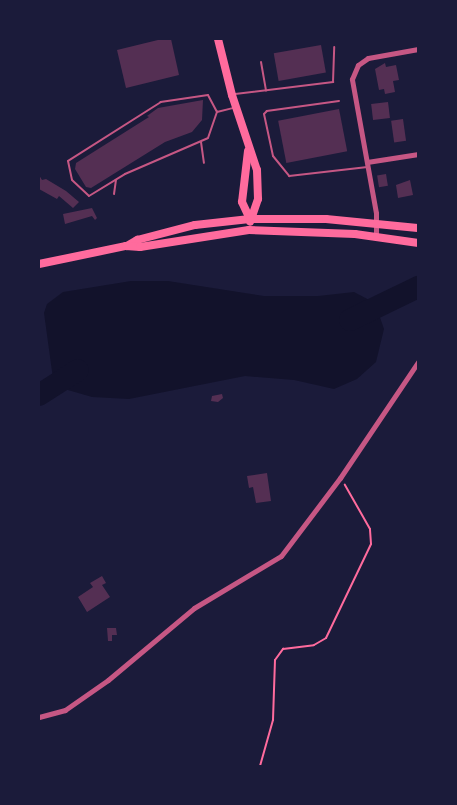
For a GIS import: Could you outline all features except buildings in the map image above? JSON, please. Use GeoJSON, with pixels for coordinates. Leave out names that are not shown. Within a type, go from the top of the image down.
{"type":"FeatureCollection","features":[{"type":"Feature","properties":{"kind":"main road"},"geometry":{"type":"LineString","coordinates":[[218,39],[232,95],[256,170],[258,199],[250,219],[249,230]]}},
{"type":"Feature","properties":{"kind":"main road"},"geometry":{"type":"LineString","coordinates":[[248,148],[242,202],[250,219]]}},
{"type":"Feature","properties":{"kind":"main road"},"geometry":{"type":"LineString","coordinates":[[126,246],[137,240],[195,225],[250,219],[326,219],[418,228]]}},
{"type":"Feature","properties":{"kind":"main road"},"geometry":{"type":"LineString","coordinates":[[39,264],[126,246],[140,247],[249,230],[308,230],[418,243]]}},
{"type":"Feature","properties":{"kind":"street"},"geometry":{"type":"LineString","coordinates":[[376,237],[377,223],[352,79],[358,64],[369,58],[418,49]]}},
{"type":"Feature","properties":{"kind":"street"},"geometry":{"type":"LineString","coordinates":[[367,165],[418,154]]}},
{"type":"Feature","properties":{"kind":"street"},"geometry":{"type":"LineString","coordinates":[[39,717],[65,710],[108,680],[194,608],[281,556],[340,478],[418,362]]}},
{"type":"Feature","properties":{"kind":"lane"},"geometry":{"type":"LineString","coordinates":[[232,95],[333,82],[334,47]]}},
{"type":"Feature","properties":{"kind":"lane"},"geometry":{"type":"LineString","coordinates":[[261,62],[266,91]]}},
{"type":"Feature","properties":{"kind":"lane"},"geometry":{"type":"LineString","coordinates":[[208,95],[217,112],[207,138],[116,180],[89,196],[72,180],[68,161],[161,102],[208,95]]}},
{"type":"Feature","properties":{"kind":"lane"},"geometry":{"type":"LineString","coordinates":[[339,101],[267,111],[264,114],[273,156],[289,176],[367,165]]}},
{"type":"Feature","properties":{"kind":"lane"},"geometry":{"type":"LineString","coordinates":[[217,112],[236,107]]}},
{"type":"Feature","properties":{"kind":"lane"},"geometry":{"type":"LineString","coordinates":[[201,141],[204,163]]}},
{"type":"Feature","properties":{"kind":"lane"},"geometry":{"type":"LineString","coordinates":[[114,194],[116,180]]}},
{"type":"Feature","properties":{"kind":"path"},"geometry":{"type":"LineString","coordinates":[[260,766],[273,720],[275,660],[283,649],[314,645],[326,638],[371,544],[370,529],[355,499],[340,478]]}},
{"type":"Feature","properties":{"kind":"shaded area"},"geometry":{"type":"Polygon","coordinates":[[[131,281],[168,281],[264,296],[318,296],[354,292],[375,303],[384,329],[376,362],[357,379],[334,389],[294,380],[245,376],[129,399],[92,397],[54,386],[44,313],[47,304],[63,292],[131,281]]]}},
{"type":"Feature","properties":{"kind":"waterway"},"geometry":{"type":"LineString","coordinates":[[350,320],[418,287]]}},
{"type":"Feature","properties":{"kind":"waterway"},"geometry":{"type":"LineString","coordinates":[[39,395],[78,370]]}}]}
